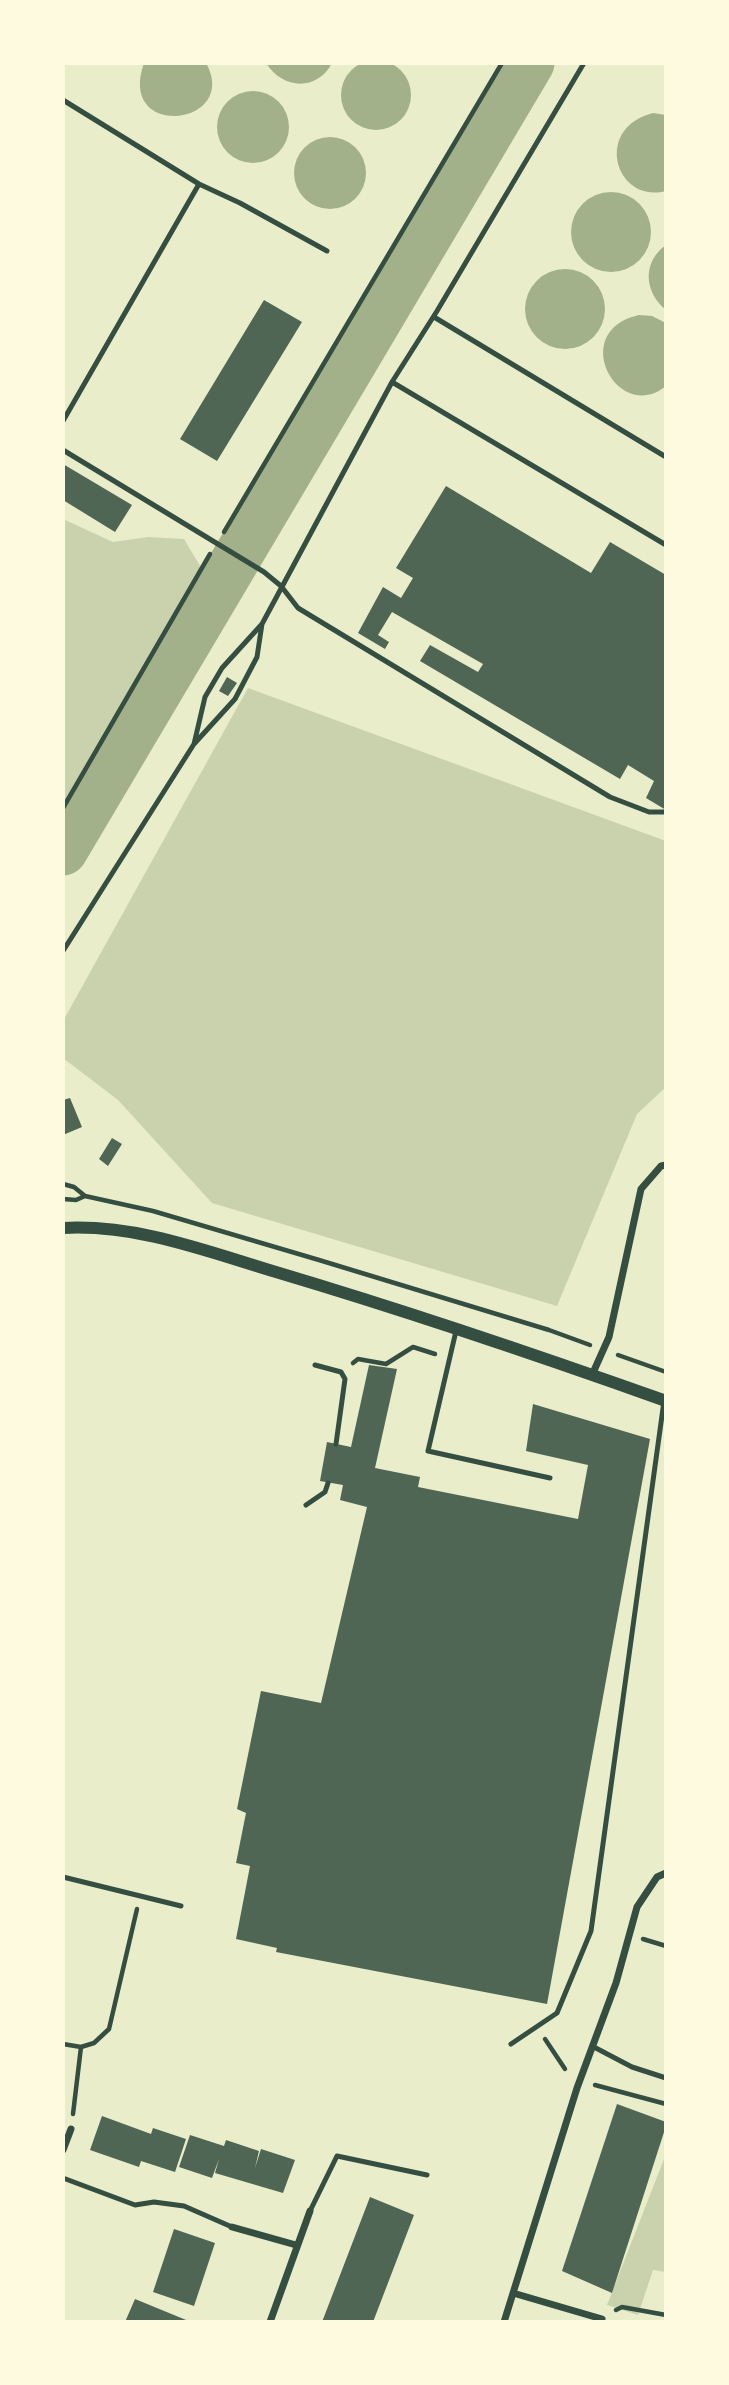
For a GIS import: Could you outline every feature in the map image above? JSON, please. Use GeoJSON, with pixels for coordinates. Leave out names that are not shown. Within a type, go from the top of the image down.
{"type":"FeatureCollection","features":[{"type":"Feature","properties":{"kind":"street"},"geometry":{"type":"LineString","coordinates":[[592,1375],[609,1336],[641,1189],[661,1166],[666,1165]]}},
{"type":"Feature","properties":{"kind":"street"},"geometry":{"type":"LineString","coordinates":[[63,1228],[94,1227],[147,1234],[369,1300],[665,1400]]}},
{"type":"Feature","properties":{"kind":"street"},"geometry":{"type":"LineString","coordinates":[[504,2322],[579,2085],[616,1983],[637,1907],[657,1877],[666,1873]]}},
{"type":"Feature","properties":{"kind":"street"},"geometry":{"type":"LineString","coordinates":[[63,2150],[71,2129]]}},
{"type":"Feature","properties":{"kind":"street"},"geometry":{"type":"LineString","coordinates":[[270,2322],[310,2211]]}},
{"type":"Feature","properties":{"kind":"street"},"geometry":{"type":"LineString","coordinates":[[232,2227],[296,2245]]}},
{"type":"Feature","properties":{"kind":"street"},"geometry":{"type":"LineString","coordinates":[[513,2293],[602,2320]]}},
{"type":"Feature","properties":{"kind":"lane"},"geometry":{"type":"LineString","coordinates":[[194,744],[205,697],[222,668],[262,624],[392,382],[434,317],[584,63]]}},
{"type":"Feature","properties":{"kind":"lane"},"geometry":{"type":"LineString","coordinates":[[63,100],[199,184],[240,203],[327,251]]}},
{"type":"Feature","properties":{"kind":"lane"},"geometry":{"type":"LineString","coordinates":[[63,421],[199,184]]}},
{"type":"Feature","properties":{"kind":"lane"},"geometry":{"type":"LineString","coordinates":[[434,317],[666,457]]}},
{"type":"Feature","properties":{"kind":"lane"},"geometry":{"type":"LineString","coordinates":[[392,382],[666,545]]}},
{"type":"Feature","properties":{"kind":"lane"},"geometry":{"type":"LineString","coordinates":[[63,450],[264,572],[281,586],[298,608],[610,797],[649,812],[666,811]]}},
{"type":"Feature","properties":{"kind":"lane"},"geometry":{"type":"LineString","coordinates":[[63,951],[194,744],[235,699],[257,657],[262,624]]}},
{"type":"Feature","properties":{"kind":"lane"},"geometry":{"type":"LineString","coordinates":[[456,1329],[428,1451],[550,1478]]}},
{"type":"Feature","properties":{"kind":"lane"},"geometry":{"type":"LineString","coordinates":[[315,1365],[341,1372],[345,1379],[336,1444]]}},
{"type":"Feature","properties":{"kind":"lane"},"geometry":{"type":"LineString","coordinates":[[511,2044],[557,2013],[591,1931],[665,1400]]}},
{"type":"Feature","properties":{"kind":"lane"},"geometry":{"type":"LineString","coordinates":[[306,1505],[325,1492],[328,1483]]}},
{"type":"Feature","properties":{"kind":"lane"},"geometry":{"type":"LineString","coordinates":[[63,1877],[181,1906]]}},
{"type":"Feature","properties":{"kind":"lane"},"geometry":{"type":"LineString","coordinates":[[592,2046],[632,2067],[666,2078]]}},
{"type":"Feature","properties":{"kind":"lane"},"geometry":{"type":"LineString","coordinates":[[310,2211],[337,2156],[426,2175]]}},
{"type":"Feature","properties":{"kind":"lane"},"geometry":{"type":"LineString","coordinates":[[63,2178],[135,2205],[154,2202],[184,2206],[232,2227]]}},
{"type":"Feature","properties":{"kind":"path"},"geometry":{"type":"LineString","coordinates":[[63,808],[502,63]]}},
{"type":"Feature","properties":{"kind":"path"},"geometry":{"type":"LineString","coordinates":[[63,1184],[74,1187],[85,1196],[153,1211],[586,1343]]}},
{"type":"Feature","properties":{"kind":"path"},"geometry":{"type":"LineString","coordinates":[[63,1199],[76,1200],[85,1196]]}},
{"type":"Feature","properties":{"kind":"path"},"geometry":{"type":"LineString","coordinates":[[341,1372],[358,1359],[386,1364],[413,1347],[450,1358]]}},
{"type":"Feature","properties":{"kind":"path"},"geometry":{"type":"LineString","coordinates":[[616,1354],[666,1372]]}},
{"type":"Feature","properties":{"kind":"path"},"geometry":{"type":"LineString","coordinates":[[63,2044],[81,2047],[94,2043],[109,2029],[140,1896]]}},
{"type":"Feature","properties":{"kind":"path"},"geometry":{"type":"LineString","coordinates":[[537,2026],[579,2085],[666,2104]]}},
{"type":"Feature","properties":{"kind":"path"},"geometry":{"type":"LineString","coordinates":[[71,2129],[81,2047]]}},
{"type":"Feature","properties":{"kind":"path"},"geometry":{"type":"LineString","coordinates":[[602,2320],[622,2307],[666,2315]]}},
{"type":"Feature","properties":{"kind":"shaded area"},"geometry":{"type":"Polygon","coordinates":[[[383,60],[396,66],[405,75],[409,81],[409,109],[401,120],[390,128],[369,130],[351,120],[343,109],[341,88],[351,70],[362,62],[383,60]]]}},
{"type":"Feature","properties":{"kind":"shaded area"},"geometry":{"type":"Polygon","coordinates":[[[144,63],[206,63],[212,84],[207,101],[194,111],[178,116],[161,114],[147,105],[140,88],[144,63]]]}},
{"type":"Feature","properties":{"kind":"shaded area"},"geometry":{"type":"Polygon","coordinates":[[[266,63],[332,63],[318,79],[299,84],[281,78],[266,63]]]}},
{"type":"Feature","properties":{"kind":"shaded area"},"geometry":{"type":"Polygon","coordinates":[[[253,91],[273,97],[283,107],[289,127],[283,147],[273,157],[253,163],[233,157],[223,147],[217,127],[223,107],[233,97],[253,91]]]}},
{"type":"Feature","properties":{"kind":"shaded area"},"geometry":{"type":"Polygon","coordinates":[[[653,113],[666,115],[666,191],[648,192],[634,186],[624,176],[618,162],[617,148],[623,133],[634,121],[653,113]]]}},
{"type":"Feature","properties":{"kind":"shaded area"},"geometry":{"type":"Polygon","coordinates":[[[330,137],[350,143],[360,153],[366,173],[360,193],[350,203],[330,209],[310,203],[300,193],[294,173],[300,153],[310,143],[330,137]]]}},
{"type":"Feature","properties":{"kind":"shaded area"},"geometry":{"type":"Polygon","coordinates":[[[611,192],[626,195],[639,204],[648,217],[651,232],[648,247],[639,260],[626,269],[611,272],[596,269],[583,260],[574,247],[571,232],[574,217],[583,204],[596,195],[611,192]]]}},
{"type":"Feature","properties":{"kind":"shaded area"},"geometry":{"type":"Polygon","coordinates":[[[666,245],[666,310],[653,295],[649,277],[653,260],[666,245]]]}},
{"type":"Feature","properties":{"kind":"shaded area"},"geometry":{"type":"Polygon","coordinates":[[[565,269],[580,272],[593,281],[602,294],[605,309],[602,324],[593,337],[580,346],[565,349],[550,346],[537,337],[528,324],[525,309],[528,294],[537,281],[550,272],[565,269]]]}},
{"type":"Feature","properties":{"kind":"shaded area"},"geometry":{"type":"Polygon","coordinates":[[[639,315],[652,316],[666,323],[666,386],[648,395],[631,394],[617,385],[608,371],[603,355],[606,338],[618,324],[639,315]]]}},
{"type":"Feature","properties":{"kind":"shaded area"},"geometry":{"type":"Polygon","coordinates":[[[63,519],[113,542],[148,537],[184,539],[209,581],[63,830],[63,519]]]}},
{"type":"Feature","properties":{"kind":"shaded area"},"geometry":{"type":"Polygon","coordinates":[[[248,688],[666,841],[666,1087],[637,1114],[557,1306],[212,1203],[118,1100],[63,1058],[63,1021],[248,688]]]}},
{"type":"Feature","properties":{"kind":"shaded area"},"geometry":{"type":"Polygon","coordinates":[[[666,2154],[666,2272],[653,2270],[638,2315],[607,2305],[666,2154]]]}},
{"type":"Feature","properties":{"kind":"building"},"geometry":{"type":"Polygon","coordinates":[[[264,300],[302,322],[217,461],[180,439],[264,300]]]}},
{"type":"Feature","properties":{"kind":"building"},"geometry":{"type":"Polygon","coordinates":[[[63,464],[132,505],[115,532],[63,500],[63,464]]]}},
{"type":"Feature","properties":{"kind":"building"},"geometry":{"type":"Polygon","coordinates":[[[446,486],[591,573],[610,542],[666,575],[666,810],[646,798],[654,781],[628,765],[620,779],[420,661],[430,645],[478,672],[483,664],[392,612],[378,635],[389,642],[385,649],[358,633],[383,587],[401,598],[413,578],[396,568],[446,486]]]}},
{"type":"Feature","properties":{"kind":"building"},"geometry":{"type":"Polygon","coordinates":[[[227,677],[237,683],[228,696],[219,691],[227,677]]]}},
{"type":"Feature","properties":{"kind":"building"},"geometry":{"type":"Polygon","coordinates":[[[70,1098],[82,1127],[63,1135],[63,1100],[70,1098]]]}},
{"type":"Feature","properties":{"kind":"building"},"geometry":{"type":"Polygon","coordinates":[[[112,1138],[122,1144],[108,1166],[99,1159],[112,1138]]]}},
{"type":"Feature","properties":{"kind":"building"},"geometry":{"type":"Polygon","coordinates":[[[369,1365],[397,1369],[375,1468],[420,1477],[418,1487],[578,1519],[588,1465],[526,1451],[533,1404],[650,1439],[547,2004],[276,1952],[277,1948],[236,1939],[250,1866],[236,1863],[246,1813],[237,1809],[261,1691],[321,1703],[367,1507],[340,1500],[343,1485],[320,1481],[327,1442],[351,1447],[369,1365]]]}},
{"type":"Feature","properties":{"kind":"building"},"geometry":{"type":"Polygon","coordinates":[[[617,2104],[666,2122],[666,2126],[612,2293],[562,2271],[617,2104]]]}},
{"type":"Feature","properties":{"kind":"building"},"geometry":{"type":"Polygon","coordinates":[[[102,2116],[151,2134],[153,2128],[186,2139],[175,2172],[141,2161],[139,2167],[90,2150],[102,2116]]]}},
{"type":"Feature","properties":{"kind":"building"},"geometry":{"type":"Polygon","coordinates":[[[190,2135],[224,2146],[226,2140],[259,2151],[255,2168],[261,2149],[295,2160],[283,2193],[215,2173],[219,2159],[212,2178],[179,2167],[190,2135]]]}},
{"type":"Feature","properties":{"kind":"building"},"geometry":{"type":"Polygon","coordinates":[[[370,2197],[414,2215],[373,2322],[322,2322],[370,2197]]]}},
{"type":"Feature","properties":{"kind":"building"},"geometry":{"type":"Polygon","coordinates":[[[174,2229],[215,2243],[194,2306],[153,2292],[174,2229]]]}},
{"type":"Feature","properties":{"kind":"building"},"geometry":{"type":"Polygon","coordinates":[[[135,2299],[191,2322],[125,2322],[135,2299]]]}},
{"type":"Feature","properties":{"kind":"waterway"},"geometry":{"type":"LineString","coordinates":[[63,851],[530,63]]}}]}
